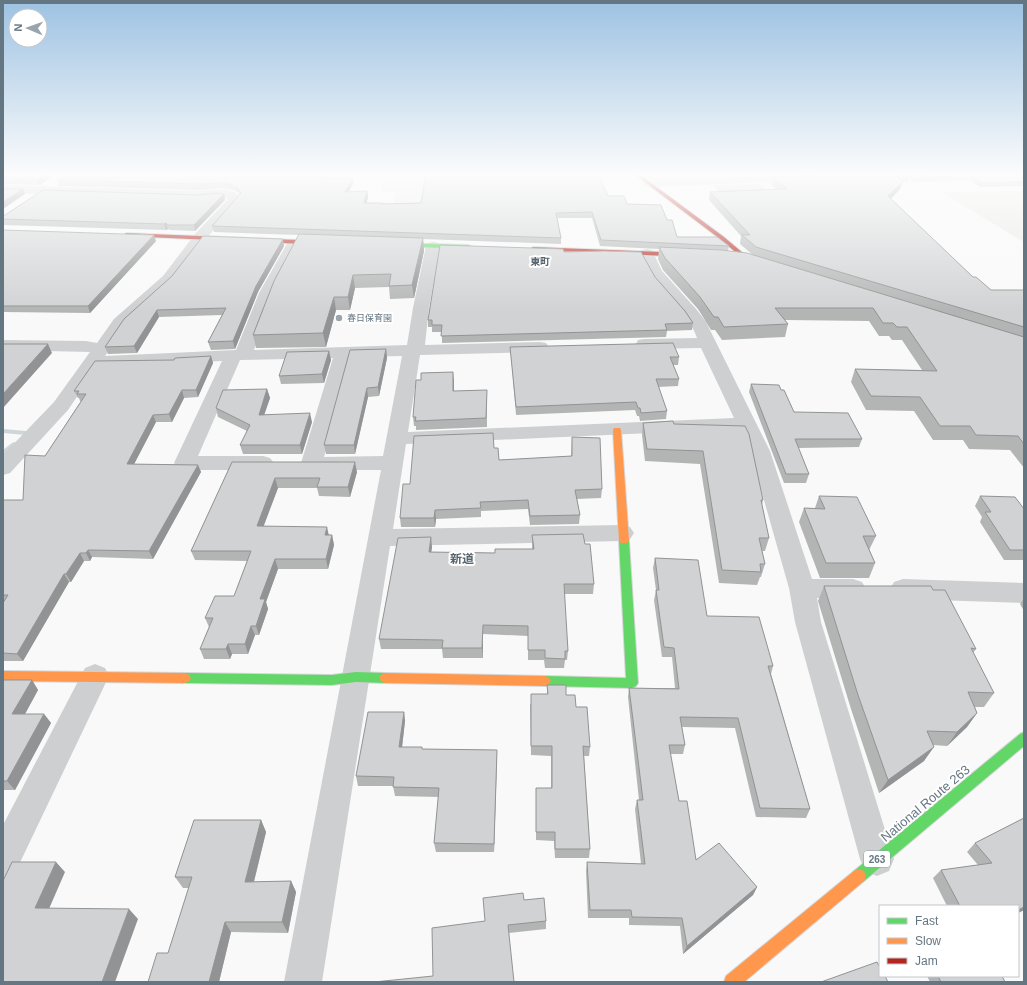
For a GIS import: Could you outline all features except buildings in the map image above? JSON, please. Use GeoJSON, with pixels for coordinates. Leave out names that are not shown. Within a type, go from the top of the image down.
{"type":"FeatureCollection","features":[{"type":"Feature","properties":{"kind":"main road"},"geometry":{"type":"LineString","coordinates":[[697,220],[722,238],[748,261]]}},
{"type":"Feature","properties":{"kind":"main road"},"geometry":{"type":"LineString","coordinates":[[113,234],[333,243]]}},
{"type":"Feature","properties":{"kind":"main road"},"geometry":{"type":"LineString","coordinates":[[387,244],[478,247]]}},
{"type":"Feature","properties":{"kind":"main road"},"geometry":{"type":"LineString","coordinates":[[523,249],[695,255]]}},
{"type":"Feature","properties":{"kind":"main road"},"geometry":{"type":"LineString","coordinates":[[3,676],[332,680],[356,677],[632,683],[617,430]]}},
{"type":"Feature","properties":{"kind":"main road","name":"National Route 263"},"geometry":{"type":"LineString","coordinates":[[732,982],[877,859],[1024,738]]}},
{"type":"Feature","properties":{"kind":"street"},"geometry":{"type":"LineString","coordinates":[[3,468],[61,406],[93,352],[120,322],[168,279],[200,237],[215,220]]}},
{"type":"Feature","properties":{"kind":"street"},"geometry":{"type":"LineString","coordinates":[[294,242],[267,293],[185,463],[296,463],[395,450],[617,430],[746,423]]}},
{"type":"Feature","properties":{"kind":"street"},"geometry":{"type":"LineString","coordinates":[[303,982],[412,351],[417,344],[421,308],[433,246]]}},
{"type":"Feature","properties":{"kind":"street"},"geometry":{"type":"LineString","coordinates":[[647,253],[656,272],[686,305],[704,330],[707,342],[762,458],[802,588],[808,622],[877,859]]}},
{"type":"Feature","properties":{"kind":"street"},"geometry":{"type":"LineString","coordinates":[[627,345],[707,342]]}},
{"type":"Feature","properties":{"kind":"street"},"geometry":{"type":"LineString","coordinates":[[3,345],[93,352],[238,355],[556,347]]}},
{"type":"Feature","properties":{"kind":"street"},"geometry":{"type":"LineString","coordinates":[[296,463],[343,352]]}},
{"type":"Feature","properties":{"kind":"street"},"geometry":{"type":"LineString","coordinates":[[380,538],[622,533]]}},
{"type":"Feature","properties":{"kind":"street"},"geometry":{"type":"LineString","coordinates":[[802,588],[940,589],[1024,593]]}},
{"type":"Feature","properties":{"kind":"street"},"geometry":{"type":"LineString","coordinates":[[3,861],[95,676]]}},
{"type":"Feature","properties":{"kind":"shaded area"},"geometry":{"type":"Polygon","coordinates":[[[987,220],[1024,220],[1024,242],[987,220]]]}},
{"type":"Feature","properties":{"kind":"waterway"},"geometry":{"type":"LineString","coordinates":[[3,431],[26,433]]}},
{"type":"Feature","properties":{"kind":"waterway"},"geometry":{"type":"LineString","coordinates":[[3,454],[14,444]]}},
{"type":"Feature","properties":{"kind":"traffic: fast"},"geometry":{"type":"LineString","coordinates":[[394,245],[469,247]]}},
{"type":"Feature","properties":{"kind":"traffic: fast"},"geometry":{"type":"LineString","coordinates":[[545,681],[632,683],[624,541]]}},
{"type":"Feature","properties":{"kind":"traffic: fast"},"geometry":{"type":"LineString","coordinates":[[185,678],[332,680],[356,677],[385,678]]}},
{"type":"Feature","properties":{"kind":"traffic: fast"},"geometry":{"type":"LineString","coordinates":[[859,876],[1024,738]]}},
{"type":"Feature","properties":{"kind":"traffic: slow"},"geometry":{"type":"LineString","coordinates":[[617,430],[624,541]]}},
{"type":"Feature","properties":{"kind":"traffic: slow"},"geometry":{"type":"LineString","coordinates":[[3,676],[185,678]]}},
{"type":"Feature","properties":{"kind":"traffic: slow"},"geometry":{"type":"LineString","coordinates":[[385,678],[545,681]]}},
{"type":"Feature","properties":{"kind":"traffic: slow"},"geometry":{"type":"LineString","coordinates":[[732,982],[859,876]]}},
{"type":"Feature","properties":{"kind":"traffic: jam"},"geometry":{"type":"LineString","coordinates":[[698,220],[748,260]]}},
{"type":"Feature","properties":{"kind":"traffic: jam"},"geometry":{"type":"LineString","coordinates":[[126,235],[325,243]]}},
{"type":"Feature","properties":{"kind":"traffic: jam"},"geometry":{"type":"LineString","coordinates":[[533,249],[689,255]]}},
{"type":"Feature","properties":{"kind":"place","name":"春日保育園"},"geometry":{"type":"Point","coordinates":[339,318]}},
{"type":"Feature","properties":{"kind":"district","name":"東町"},"geometry":{"type":"Point","coordinates":[540,261]}},
{"type":"Feature","properties":{"kind":"district","name":"新道"},"geometry":{"type":"Point","coordinates":[462,559]}}]}
